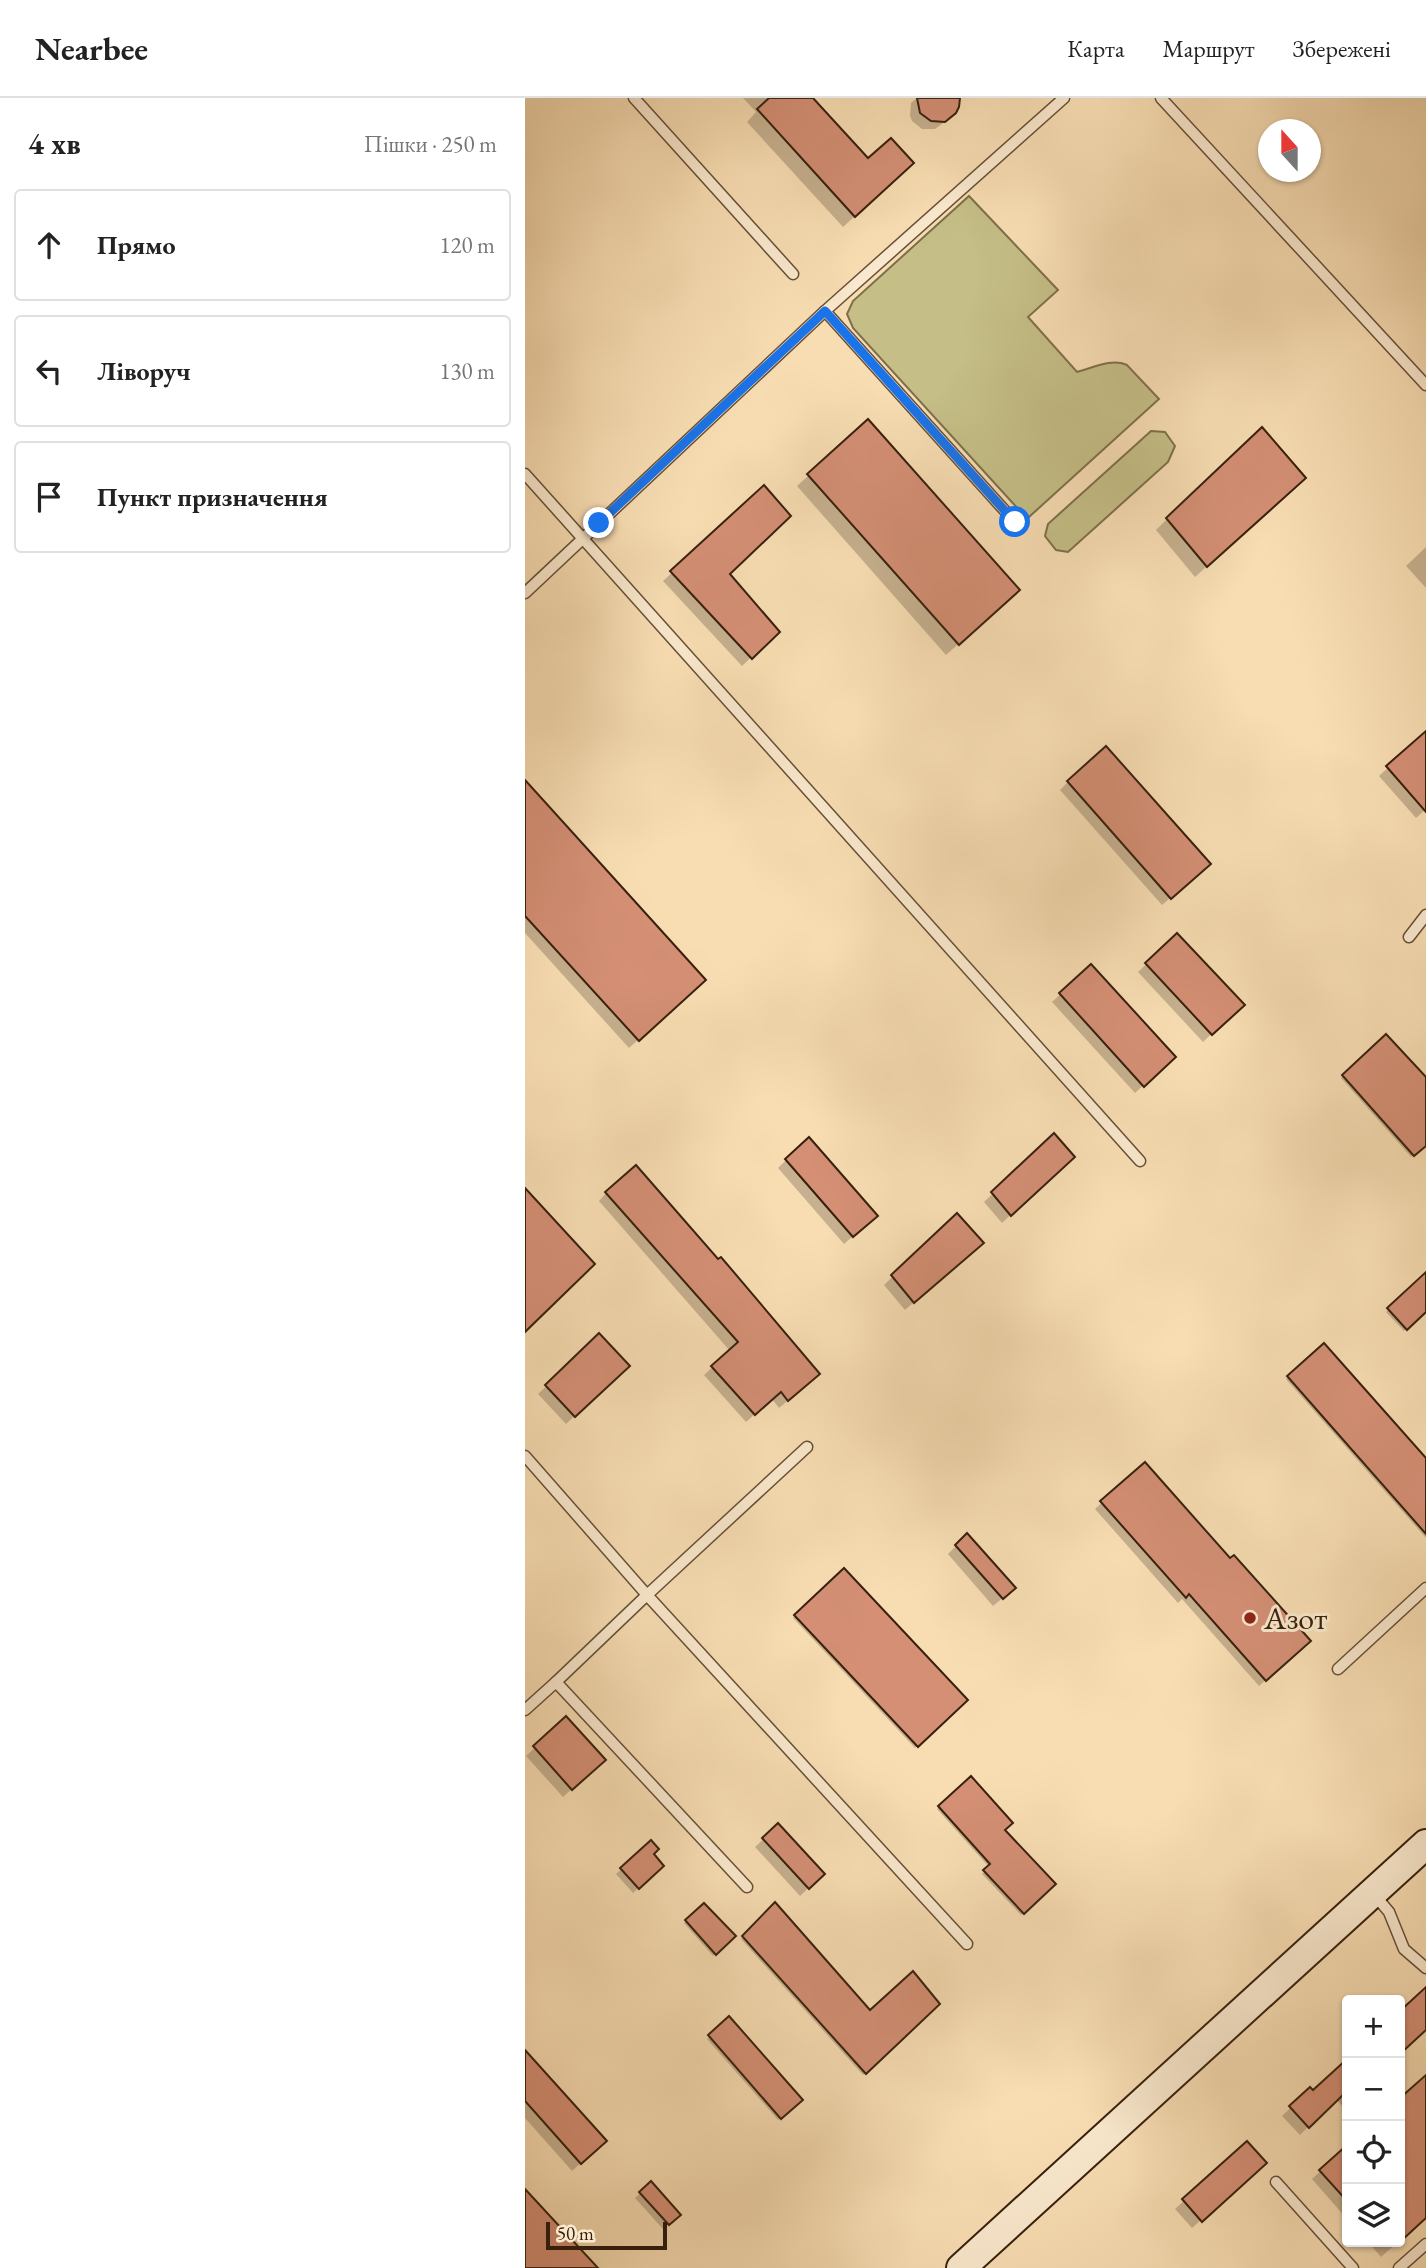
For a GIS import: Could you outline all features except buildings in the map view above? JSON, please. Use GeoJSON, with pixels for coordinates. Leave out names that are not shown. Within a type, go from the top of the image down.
{"type":"FeatureCollection","features":[{"type":"Feature","properties":{"kind":"main road"},"geometry":{"type":"LineString","coordinates":[[961,2268],[1426,1844]]}},
{"type":"Feature","properties":{"kind":"lane"},"geometry":{"type":"LineString","coordinates":[[633,98],[793,274]]}},
{"type":"Feature","properties":{"kind":"lane"},"geometry":{"type":"LineString","coordinates":[[525,593],[825,311],[1064,98]]}},
{"type":"Feature","properties":{"kind":"lane"},"geometry":{"type":"LineString","coordinates":[[1161,98],[1426,385]]}},
{"type":"Feature","properties":{"kind":"lane"},"geometry":{"type":"LineString","coordinates":[[825,311],[1015,522]]}},
{"type":"Feature","properties":{"kind":"lane"},"geometry":{"type":"LineString","coordinates":[[525,474],[1140,1161]]}},
{"type":"Feature","properties":{"kind":"lane"},"geometry":{"type":"LineString","coordinates":[[1409,937],[1426,915]]}},
{"type":"Feature","properties":{"kind":"lane"},"geometry":{"type":"LineString","coordinates":[[525,1710],[807,1447]]}},
{"type":"Feature","properties":{"kind":"lane"},"geometry":{"type":"LineString","coordinates":[[525,1456],[647,1595],[967,1944]]}},
{"type":"Feature","properties":{"kind":"lane"},"geometry":{"type":"LineString","coordinates":[[1338,1669],[1426,1588]]}},
{"type":"Feature","properties":{"kind":"lane"},"geometry":{"type":"LineString","coordinates":[[556,1682],[747,1887]]}},
{"type":"Feature","properties":{"kind":"lane"},"geometry":{"type":"LineString","coordinates":[[1372,1893],[1389,1912],[1403,1949],[1426,1968]]}},
{"type":"Feature","properties":{"kind":"lane"},"geometry":{"type":"LineString","coordinates":[[1276,2182],[1353,2268]]}},
{"type":"Feature","properties":{"kind":"lane"},"geometry":{"type":"LineString","coordinates":[[1399,2268],[1426,2244]]}},
{"type":"Feature","properties":{"kind":"shaded area"},"geometry":{"type":"Polygon","coordinates":[[[969,196],[1058,290],[1028,317],[1077,372],[1108,363],[1121,363],[1127,365],[1159,399],[1029,517],[1020,511],[853,328],[847,314],[853,301],[969,196]]]}},
{"type":"Feature","properties":{"kind":"shaded area"},"geometry":{"type":"Polygon","coordinates":[[[1151,431],[1165,432],[1175,446],[1168,462],[1068,552],[1056,550],[1045,536],[1048,524],[1151,431]]]}},
{"type":"Feature","properties":{"kind":"place","name":"Азот"},"geometry":{"type":"Point","coordinates":[1250,1618]}},
{"type":"Feature","properties":{"kind":"route"},"geometry":{"type":"LineString","coordinates":[[599,523],[825,311],[1015,522]]}}]}
